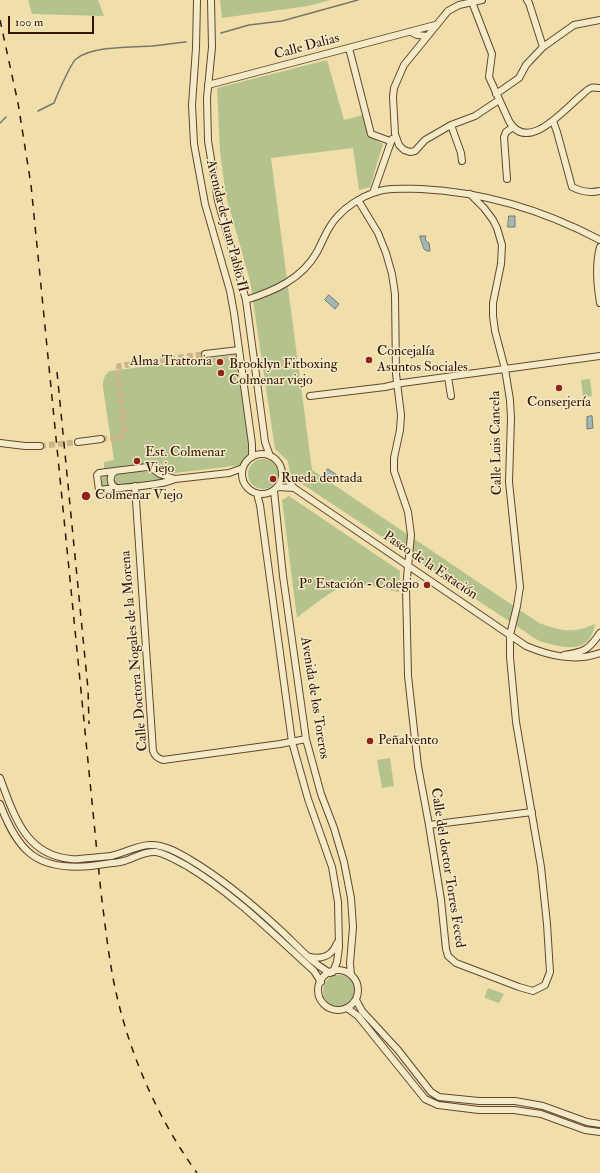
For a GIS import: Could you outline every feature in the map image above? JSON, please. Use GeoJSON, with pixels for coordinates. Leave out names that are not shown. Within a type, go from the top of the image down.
{"type":"FeatureCollection","features":[{"type":"Feature","properties":{"kind":"street","name":"Avenida de Juan Pablo II"},"geometry":{"type":"LineString","coordinates":[[197,0],[196,48],[192,105],[194,144],[203,194],[230,291],[240,350],[252,444],[252,457]]}},
{"type":"Feature","properties":{"kind":"street","name":"Avenida de Juan Pablo II"},"geometry":{"type":"LineString","coordinates":[[211,0],[212,47],[208,84],[208,141],[216,191],[246,300],[265,442],[270,456]]}},
{"type":"Feature","properties":{"kind":"street"},"geometry":{"type":"LineString","coordinates":[[482,0],[453,8],[448,12],[428,34],[404,65],[394,88],[393,97],[395,134],[399,146],[410,152],[415,151],[425,140],[451,126],[475,116],[499,100]]}},
{"type":"Feature","properties":{"kind":"street"},"geometry":{"type":"LineString","coordinates":[[527,0],[543,47]]}},
{"type":"Feature","properties":{"kind":"street"},"geometry":{"type":"LineString","coordinates":[[472,2],[492,54],[489,77],[513,127],[522,132],[537,132],[553,121],[591,88],[600,88]]}},
{"type":"Feature","properties":{"kind":"street"},"geometry":{"type":"LineString","coordinates":[[496,94],[519,78],[526,64],[543,47],[574,25],[600,20]]}},
{"type":"Feature","properties":{"kind":"street","name":"Calle Dalias"},"geometry":{"type":"LineString","coordinates":[[414,34],[422,29],[436,25]]}},
{"type":"Feature","properties":{"kind":"street"},"geometry":{"type":"LineString","coordinates":[[422,29],[428,34]]}},
{"type":"Feature","properties":{"kind":"street"},"geometry":{"type":"LineString","coordinates":[[414,34],[421,43]]}},
{"type":"Feature","properties":{"kind":"street","name":"Calle Dalias"},"geometry":{"type":"LineString","coordinates":[[208,84],[349,48],[414,34],[428,34]]}},
{"type":"Feature","properties":{"kind":"street"},"geometry":{"type":"LineString","coordinates":[[349,48],[371,134],[390,141]]}},
{"type":"Feature","properties":{"kind":"street"},"geometry":{"type":"LineString","coordinates":[[553,121],[572,187],[595,192],[600,191]]}},
{"type":"Feature","properties":{"kind":"street"},"geometry":{"type":"LineString","coordinates":[[451,126],[461,153],[462,161]]}},
{"type":"Feature","properties":{"kind":"street"},"geometry":{"type":"LineString","coordinates":[[506,179],[504,137],[506,132],[513,127]]}},
{"type":"Feature","properties":{"kind":"street"},"geometry":{"type":"LineString","coordinates":[[373,193],[390,141],[395,134]]}},
{"type":"Feature","properties":{"kind":"street"},"geometry":{"type":"LineString","coordinates":[[378,179],[379,184],[385,190]]}},
{"type":"Feature","properties":{"kind":"street"},"geometry":{"type":"LineString","coordinates":[[246,300],[271,292],[291,280],[304,269],[316,252],[326,230],[338,216],[358,200],[373,193],[385,190],[439,190],[488,198],[533,211],[567,224],[600,240]]}},
{"type":"Feature","properties":{"kind":"street"},"geometry":{"type":"LineString","coordinates":[[203,194],[216,191]]}},
{"type":"Feature","properties":{"kind":"street","name":"Calle Luis Cancela"},"geometry":{"type":"LineString","coordinates":[[470,194],[484,208],[497,228],[502,245],[501,264],[493,303],[493,316],[495,331],[505,369],[511,418],[509,482],[520,587],[510,635]]}},
{"type":"Feature","properties":{"kind":"street"},"geometry":{"type":"LineString","coordinates":[[484,208],[484,203],[488,198]]}},
{"type":"Feature","properties":{"kind":"street","name":"Calle del doctor Torres Feced"},"geometry":{"type":"LineString","coordinates":[[358,200],[378,233],[392,274],[395,294],[394,340],[401,415],[400,430],[394,458],[394,471],[408,512],[411,544],[406,588],[408,676],[418,766],[441,900],[445,945],[448,956],[456,963],[533,991],[545,985],[550,972],[547,924],[542,874],[516,722],[510,657],[510,635]]}},
{"type":"Feature","properties":{"kind":"street"},"geometry":{"type":"LineString","coordinates":[[600,247],[598,256],[597,288],[600,303]]}},
{"type":"Feature","properties":{"kind":"street"},"geometry":{"type":"LineString","coordinates":[[205,354],[240,350]]}},
{"type":"Feature","properties":{"kind":"street"},"geometry":{"type":"LineString","coordinates":[[310,396],[385,387],[448,376],[600,356]]}},
{"type":"Feature","properties":{"kind":"street"},"geometry":{"type":"LineString","coordinates":[[448,376],[451,396]]}},
{"type":"Feature","properties":{"kind":"street"},"geometry":{"type":"LineString","coordinates":[[78,442],[101,440]]}},
{"type":"Feature","properties":{"kind":"street"},"geometry":{"type":"LineString","coordinates":[[0,443],[40,446]]}},
{"type":"Feature","properties":{"kind":"street"},"geometry":{"type":"LineString","coordinates":[[276,489],[280,484],[283,474],[279,463],[270,456],[263,454],[252,457],[245,464],[242,477],[249,489],[257,494],[264,495],[276,489],[294,488]]}},
{"type":"Feature","properties":{"kind":"street"},"geometry":{"type":"LineString","coordinates":[[175,479],[160,474],[147,467],[97,474],[99,490],[229,473],[243,468]]}},
{"type":"Feature","properties":{"kind":"street"},"geometry":{"type":"LineString","coordinates":[[115,471],[111,476],[110,482],[116,488]]}},
{"type":"Feature","properties":{"kind":"street"},"geometry":{"type":"LineString","coordinates":[[229,473],[242,477]]}},
{"type":"Feature","properties":{"kind":"street","name":"Paseo de la Estación"},"geometry":{"type":"LineString","coordinates":[[283,474],[294,488],[526,646],[543,653],[574,658],[600,653]]}},
{"type":"Feature","properties":{"kind":"street","name":"Calle Doctora Nogales de la Morena"},"geometry":{"type":"LineString","coordinates":[[135,486],[155,756],[158,759],[163,760],[306,739]]}},
{"type":"Feature","properties":{"kind":"street","name":"Avenida de los Toreros"},"geometry":{"type":"LineString","coordinates":[[276,489],[283,576],[306,739],[321,794],[334,828],[344,862],[352,898],[354,927],[350,963],[351,975]]}},
{"type":"Feature","properties":{"kind":"street","name":"Avenida de los Toreros"},"geometry":{"type":"LineString","coordinates":[[257,494],[260,505],[292,742],[308,799],[332,867],[338,902],[339,947],[337,962],[331,972]]}},
{"type":"Feature","properties":{"kind":"street"},"geometry":{"type":"LineString","coordinates":[[600,628],[600,634]]}},
{"type":"Feature","properties":{"kind":"street","name":"Paseo de la Estación"},"geometry":{"type":"LineString","coordinates":[[556,656],[585,650],[593,644],[600,634]]}},
{"type":"Feature","properties":{"kind":"street"},"geometry":{"type":"LineString","coordinates":[[0,778],[17,823],[27,838],[35,845],[52,855],[72,860],[111,856],[150,845],[159,846],[179,853],[204,867],[225,882],[278,928],[318,966],[331,972],[342,971],[351,975],[358,989],[356,1000],[347,1008],[338,1010],[332,1009],[323,1003],[319,993],[321,982],[323,978],[331,972]]}},
{"type":"Feature","properties":{"kind":"street"},"geometry":{"type":"LineString","coordinates":[[0,804],[12,832],[20,844],[34,856],[47,863],[73,867],[91,866],[125,861],[140,854],[150,852],[157,852],[176,860],[200,874],[248,911],[314,971],[321,982]]}},
{"type":"Feature","properties":{"kind":"street"},"geometry":{"type":"LineString","coordinates":[[429,825],[532,812]]}},
{"type":"Feature","properties":{"kind":"street"},"geometry":{"type":"LineString","coordinates":[[306,955],[318,958],[329,955],[335,949],[339,934]]}},
{"type":"Feature","properties":{"kind":"street"},"geometry":{"type":"LineString","coordinates":[[356,1000],[362,1011],[398,1050],[431,1092],[440,1097],[479,1101],[515,1101],[543,1106],[588,1122],[600,1124]]}},
{"type":"Feature","properties":{"kind":"street"},"geometry":{"type":"LineString","coordinates":[[347,1008],[358,1016],[426,1099],[438,1105],[479,1110],[514,1110],[541,1114],[585,1130],[600,1132]]}},
{"type":"Feature","properties":{"kind":"green space"},"geometry":{"type":"Polygon","coordinates":[[[28,0],[98,0],[104,16],[32,14],[28,0]]]}},
{"type":"Feature","properties":{"kind":"green space"},"geometry":{"type":"Polygon","coordinates":[[[220,0],[331,0],[308,6],[222,18],[220,0]]]}},
{"type":"Feature","properties":{"kind":"green space"},"geometry":{"type":"Polygon","coordinates":[[[327,60],[344,120],[363,115],[368,135],[383,144],[370,187],[359,190],[353,148],[271,158],[312,470],[539,623],[554,628],[567,630],[580,629],[595,624],[593,632],[587,642],[581,645],[567,647],[539,641],[290,476],[288,461],[275,449],[250,281],[226,196],[220,152],[217,88],[327,60]]]}},
{"type":"Feature","properties":{"kind":"green space"},"geometry":{"type":"Polygon","coordinates":[[[236,355],[244,400],[249,453],[241,465],[167,474],[154,466],[146,464],[104,469],[104,462],[114,460],[103,388],[104,378],[110,371],[236,355]]]}},
{"type":"Feature","properties":{"kind":"green space"},"geometry":{"type":"Polygon","coordinates":[[[590,379],[592,396],[583,397],[581,380],[590,379]]]}},
{"type":"Feature","properties":{"kind":"green space"},"geometry":{"type":"Polygon","coordinates":[[[263,459],[274,463],[278,474],[274,485],[263,489],[252,485],[248,474],[252,463],[263,459]]]}},
{"type":"Feature","properties":{"kind":"green space"},"geometry":{"type":"Polygon","coordinates":[[[134,470],[149,472],[168,479],[115,487],[102,487],[101,479],[104,475],[134,470]]]}},
{"type":"Feature","properties":{"kind":"green space"},"geometry":{"type":"Polygon","coordinates":[[[289,496],[400,571],[399,592],[367,585],[344,585],[314,604],[297,618],[282,500],[289,496]]]}},
{"type":"Feature","properties":{"kind":"green space"},"geometry":{"type":"Polygon","coordinates":[[[390,758],[394,786],[382,788],[377,760],[390,758]]]}},
{"type":"Feature","properties":{"kind":"green space"},"geometry":{"type":"Polygon","coordinates":[[[336,975],[342,975],[352,982],[355,991],[354,997],[348,1004],[342,1007],[336,1007],[326,1000],[323,994],[323,988],[330,978],[336,975]]]}},
{"type":"Feature","properties":{"kind":"green space"},"geometry":{"type":"Polygon","coordinates":[[[488,988],[504,994],[499,1003],[485,998],[488,988]]]}},
{"type":"Feature","properties":{"kind":"water"},"geometry":{"type":"Polygon","coordinates":[[[509,216],[515,216],[515,227],[508,227],[509,216]]]}},
{"type":"Feature","properties":{"kind":"water"},"geometry":{"type":"Polygon","coordinates":[[[420,236],[426,236],[425,240],[429,243],[430,251],[424,249],[420,236]]]}},
{"type":"Feature","properties":{"kind":"water"},"geometry":{"type":"Polygon","coordinates":[[[329,295],[339,304],[335,309],[325,300],[329,295]]]}},
{"type":"Feature","properties":{"kind":"water"},"geometry":{"type":"Polygon","coordinates":[[[592,416],[593,428],[587,429],[587,417],[592,416]]]}},
{"type":"Feature","properties":{"kind":"water"},"geometry":{"type":"Polygon","coordinates":[[[328,469],[337,475],[333,481],[324,475],[328,469]]]}},
{"type":"Feature","properties":{"kind":"waterway"},"geometry":{"type":"LineString","coordinates":[[221,33],[249,25],[282,21],[358,0]]}},
{"type":"Feature","properties":{"kind":"waterway"},"geometry":{"type":"LineString","coordinates":[[38,111],[54,103],[71,66],[76,59],[83,55],[102,49],[186,42]]}},
{"type":"Feature","properties":{"kind":"waterway"},"geometry":{"type":"LineString","coordinates":[[0,123],[6,117]]}},
{"type":"Feature","properties":{"kind":"tunnel"},"geometry":{"type":"LineString","coordinates":[[101,439],[120,437],[125,434],[118,371],[119,366],[205,354]]}},
{"type":"Feature","properties":{"kind":"tunnel"},"geometry":{"type":"LineString","coordinates":[[40,446],[78,442]]}},
{"type":"Feature","properties":{"kind":"railway"},"geometry":{"type":"LineString","coordinates":[[0,20],[18,103],[31,185],[101,893],[112,972],[127,1033],[145,1082],[169,1129],[197,1173]]}},
{"type":"Feature","properties":{"kind":"railway"},"geometry":{"type":"LineString","coordinates":[[57,372],[88,689],[89,724]]}},
{"type":"Feature","properties":{"kind":"place","name":"Concejalía Asuntos Sociales"},"geometry":{"type":"Point","coordinates":[369,360]}},
{"type":"Feature","properties":{"kind":"place","name":"Alma Trattoria"},"geometry":{"type":"Point","coordinates":[220,362]}},
{"type":"Feature","properties":{"kind":"place","name":"Brooklyn Fitboxing Colmenar viejo"},"geometry":{"type":"Point","coordinates":[221,373]}},
{"type":"Feature","properties":{"kind":"place","name":"Conserjería"},"geometry":{"type":"Point","coordinates":[559,388]}},
{"type":"Feature","properties":{"kind":"place","name":"Est. Colmenar Viejo"},"geometry":{"type":"Point","coordinates":[137,461]}},
{"type":"Feature","properties":{"kind":"place","name":"Rueda dentada"},"geometry":{"type":"Point","coordinates":[273,479]}},
{"type":"Feature","properties":{"kind":"place","name":"Colmenar Viejo"},"geometry":{"type":"Point","coordinates":[86,496]}},
{"type":"Feature","properties":{"kind":"place","name":"Pº Estación - Colegio"},"geometry":{"type":"Point","coordinates":[427,585]}},
{"type":"Feature","properties":{"kind":"place","name":"Peñalvento"},"geometry":{"type":"Point","coordinates":[370,741]}}]}
